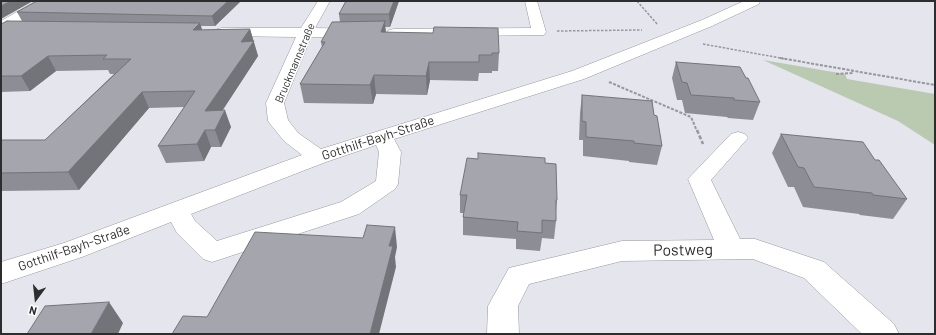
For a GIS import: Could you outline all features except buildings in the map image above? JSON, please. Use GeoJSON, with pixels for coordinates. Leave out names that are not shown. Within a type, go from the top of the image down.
{"type":"FeatureCollection","features":[{"type":"Feature","properties":{"kind":"street"},"geometry":{"type":"LineString","coordinates":[[1,28],[45,1]]}},
{"type":"Feature","properties":{"kind":"street","name":"Bruckmannstraße"},"geometry":{"type":"LineString","coordinates":[[318,158],[291,137],[278,121],[276,102],[305,33],[324,1]]}},
{"type":"Feature","properties":{"kind":"street"},"geometry":{"type":"LineString","coordinates":[[383,33],[539,32],[531,1]]}},
{"type":"Feature","properties":{"kind":"street","name":"Gotthilf-Bayh-Straße"},"geometry":{"type":"LineString","coordinates":[[1,273],[74,250],[318,158],[578,75],[754,1]]}},
{"type":"Feature","properties":{"kind":"street"},"geometry":{"type":"LineString","coordinates":[[1,28],[24,30]]}},
{"type":"Feature","properties":{"kind":"street"},"geometry":{"type":"LineString","coordinates":[[212,32],[368,33]]}},
{"type":"Feature","properties":{"kind":"street"},"geometry":{"type":"LineString","coordinates":[[176,211],[186,227],[212,252],[350,208],[387,184],[390,152],[383,137]]}},
{"type":"Feature","properties":{"kind":"street"},"geometry":{"type":"LineString","coordinates":[[731,249],[700,179],[738,138]]}},
{"type":"Feature","properties":{"kind":"street","name":"Postweg"},"geometry":{"type":"LineString","coordinates":[[502,334],[503,306],[520,276],[622,251],[731,249],[755,249],[814,270],[883,334]]}},
{"type":"Feature","properties":{"kind":"path"},"geometry":{"type":"LineString","coordinates":[[637,1],[669,38]]}},
{"type":"Feature","properties":{"kind":"path"},"geometry":{"type":"LineString","coordinates":[[539,32],[640,29],[669,38],[935,85]]}},
{"type":"Feature","properties":{"kind":"path"},"geometry":{"type":"LineString","coordinates":[[836,74],[853,73],[852,70]]}},
{"type":"Feature","properties":{"kind":"path"},"geometry":{"type":"LineString","coordinates":[[604,80],[691,117],[713,165]]}},
{"type":"Feature","properties":{"kind":"green space"},"geometry":{"type":"Polygon","coordinates":[[[763,60],[845,74],[847,79],[935,94],[935,145],[898,121],[763,60]]]}}]}
